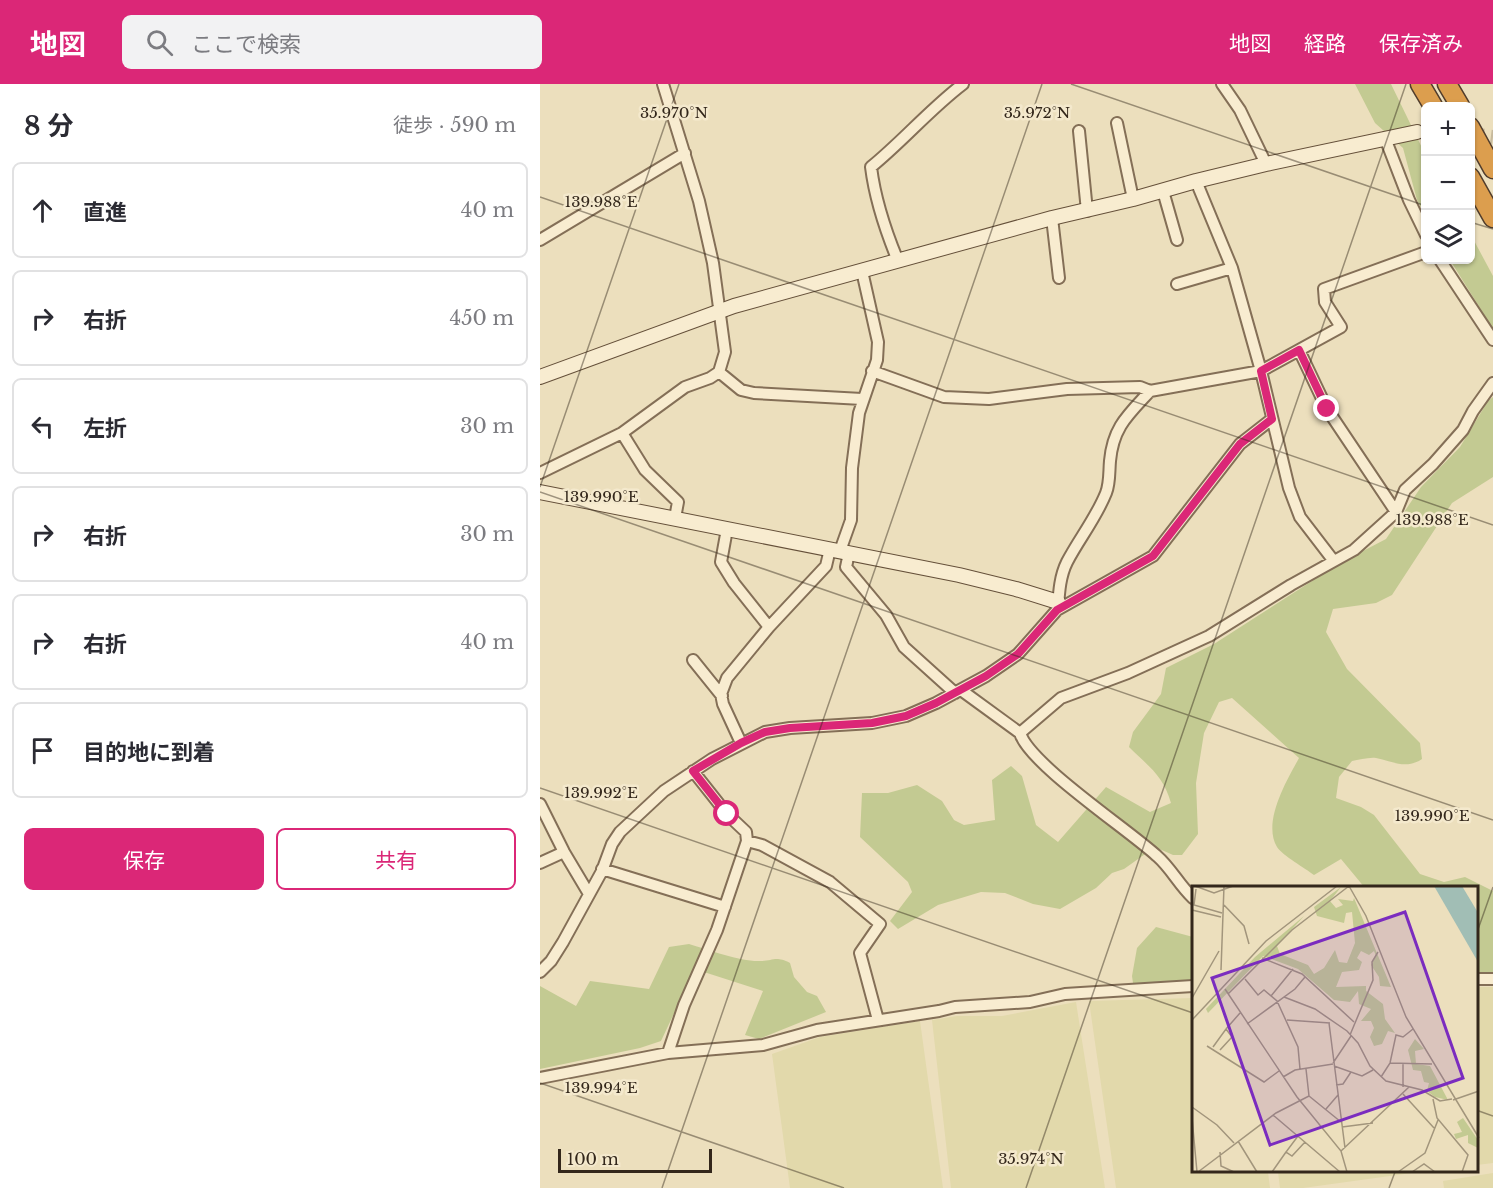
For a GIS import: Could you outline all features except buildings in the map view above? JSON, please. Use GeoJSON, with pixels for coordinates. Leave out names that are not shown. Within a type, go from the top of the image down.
{"type":"FeatureCollection","features":[{"type":"Feature","properties":{"kind":"highway"},"geometry":{"type":"LineString","coordinates":[[1420,84],[1431,102]]}},
{"type":"Feature","properties":{"kind":"highway"},"geometry":{"type":"LineString","coordinates":[[1447,84],[1458,102]]}},
{"type":"Feature","properties":{"kind":"highway"},"geometry":{"type":"LineString","coordinates":[[1475,136],[1493,169]]}},
{"type":"Feature","properties":{"kind":"highway"},"geometry":{"type":"LineString","coordinates":[[1475,186],[1493,218]]}},
{"type":"Feature","properties":{"kind":"street"},"geometry":{"type":"LineString","coordinates":[[540,473],[622,433],[685,387],[710,378],[719,372],[725,352],[705,227],[663,84]]}},
{"type":"Feature","properties":{"kind":"street"},"geometry":{"type":"LineString","coordinates":[[898,261],[883,219],[871,167],[926,118],[944,98],[963,84]]}},
{"type":"Feature","properties":{"kind":"street"},"geometry":{"type":"LineString","coordinates":[[1222,84],[1240,110],[1266,164]]}},
{"type":"Feature","properties":{"kind":"street"},"geometry":{"type":"LineString","coordinates":[[1117,123],[1133,199]]}},
{"type":"Feature","properties":{"kind":"street"},"geometry":{"type":"LineString","coordinates":[[1079,131],[1087,211]]}},
{"type":"Feature","properties":{"kind":"street"},"geometry":{"type":"LineString","coordinates":[[540,377],[720,311],[862,271],[1196,181],[1417,132]]}},
{"type":"Feature","properties":{"kind":"street"},"geometry":{"type":"LineString","coordinates":[[1385,138],[1421,226]]}},
{"type":"Feature","properties":{"kind":"street"},"geometry":{"type":"LineString","coordinates":[[540,240],[685,153]]}},
{"type":"Feature","properties":{"kind":"street"},"geometry":{"type":"LineString","coordinates":[[1196,181],[1232,268],[1261,371],[1289,488],[1300,517],[1333,560]]}},
{"type":"Feature","properties":{"kind":"street"},"geometry":{"type":"LineString","coordinates":[[1163,191],[1177,240]]}},
{"type":"Feature","properties":{"kind":"street"},"geometry":{"type":"LineString","coordinates":[[1052,218],[1059,278]]}},
{"type":"Feature","properties":{"kind":"street"},"geometry":{"type":"LineString","coordinates":[[872,371],[944,397],[989,399],[1067,389],[1140,387],[1150,391],[1261,371],[1341,327],[1325,302],[1324,289],[1421,253]]}},
{"type":"Feature","properties":{"kind":"street"},"geometry":{"type":"LineString","coordinates":[[1443,264],[1493,340]]}},
{"type":"Feature","properties":{"kind":"street"},"geometry":{"type":"LineString","coordinates":[[1177,284],[1232,268]]}},
{"type":"Feature","properties":{"kind":"street"},"geometry":{"type":"LineString","coordinates":[[741,743],[723,704],[722,696],[727,678],[769,627],[840,551],[851,520],[852,468],[862,399],[877,360],[878,342],[862,271]]}},
{"type":"Feature","properties":{"kind":"street"},"geometry":{"type":"LineString","coordinates":[[1299,350],[1327,409],[1396,512]]}},
{"type":"Feature","properties":{"kind":"street"},"geometry":{"type":"LineString","coordinates":[[719,372],[741,390],[754,393],[862,399]]}},
{"type":"Feature","properties":{"kind":"street"},"geometry":{"type":"LineString","coordinates":[[1020,733],[1061,698],[1128,673],[1209,636],[1333,560],[1354,550],[1396,512],[1405,490],[1434,464],[1463,430],[1493,383]]}},
{"type":"Feature","properties":{"kind":"street"},"geometry":{"type":"LineString","coordinates":[[1058,606],[1060,583],[1067,563],[1106,493],[1113,439],[1120,423],[1150,391]]}},
{"type":"Feature","properties":{"kind":"street"},"geometry":{"type":"LineString","coordinates":[[540,972],[557,952],[603,869],[612,844],[620,832],[664,791],[693,771],[765,732],[790,728],[872,723],[906,716],[1003,666],[1018,654],[1058,606],[1153,556],[1240,444],[1272,419]]}},
{"type":"Feature","properties":{"kind":"street"},"geometry":{"type":"LineString","coordinates":[[622,433],[645,470],[678,502],[675,518]]}},
{"type":"Feature","properties":{"kind":"street"},"geometry":{"type":"LineString","coordinates":[[540,492],[968,577],[1016,589],[1058,606]]}},
{"type":"Feature","properties":{"kind":"street"},"geometry":{"type":"LineString","coordinates":[[727,529],[721,562],[734,583],[769,627]]}},
{"type":"Feature","properties":{"kind":"street"},"geometry":{"type":"LineString","coordinates":[[840,551],[846,567],[886,615],[904,647],[958,691],[1020,733],[1022,742],[1055,774],[1158,857],[1192,897]]}},
{"type":"Feature","properties":{"kind":"street"},"geometry":{"type":"LineString","coordinates":[[693,660],[722,696]]}},
{"type":"Feature","properties":{"kind":"street"},"geometry":{"type":"LineString","coordinates":[[668,1053],[684,1005],[704,962],[725,907],[747,841],[746,832],[721,807],[693,771]]}},
{"type":"Feature","properties":{"kind":"street"},"geometry":{"type":"LineString","coordinates":[[540,804],[564,852],[589,894]]}},
{"type":"Feature","properties":{"kind":"street"},"geometry":{"type":"LineString","coordinates":[[747,841],[762,845],[830,882],[880,924],[860,953],[878,1020]]}},
{"type":"Feature","properties":{"kind":"street"},"geometry":{"type":"LineString","coordinates":[[540,863],[564,852]]}},
{"type":"Feature","properties":{"kind":"street"},"geometry":{"type":"LineString","coordinates":[[603,869],[725,907]]}},
{"type":"Feature","properties":{"kind":"street"},"geometry":{"type":"LineString","coordinates":[[1478,980],[1493,979]]}},
{"type":"Feature","properties":{"kind":"street"},"geometry":{"type":"LineString","coordinates":[[540,1078],[668,1053],[763,1045],[817,1030],[955,1007],[1030,1002],[1065,994],[1192,986]]}},
{"type":"Feature","properties":{"kind":"shaded area"},"geometry":{"type":"Polygon","coordinates":[[[1478,987],[1493,987],[1493,1163],[1478,1165],[1478,987]]]}},
{"type":"Feature","properties":{"kind":"shaded area"},"geometry":{"type":"Polygon","coordinates":[[[1192,998],[1192,1173],[1268,1173],[1270,1188],[1116,1188],[1089,1001],[1192,998]]]}},
{"type":"Feature","properties":{"kind":"shaded area"},"geometry":{"type":"Polygon","coordinates":[[[1076,1002],[1105,1188],[951,1188],[932,1020],[957,1016],[1002,1016],[1076,1002]]]}},
{"type":"Feature","properties":{"kind":"shaded area"},"geometry":{"type":"Polygon","coordinates":[[[920,1021],[943,1188],[790,1188],[772,1054],[820,1037],[920,1021]]]}},
{"type":"Feature","properties":{"kind":"shaded area"},"geometry":{"type":"Polygon","coordinates":[[[1278,1173],[1412,1173],[1303,1188],[1280,1188],[1278,1173]]]}},
{"type":"Feature","properties":{"kind":"shaded area"},"geometry":{"type":"Polygon","coordinates":[[[1493,1173],[1493,1188],[1444,1188],[1443,1181],[1493,1173]]]}},
{"type":"Feature","properties":{"kind":"green space"},"geometry":{"type":"Polygon","coordinates":[[[1355,84],[1391,84],[1421,146],[1421,208],[1403,148],[1375,123],[1355,84]]]}},
{"type":"Feature","properties":{"kind":"green space"},"geometry":{"type":"Polygon","coordinates":[[[1475,242],[1493,276],[1493,329],[1452,264],[1475,264],[1475,242]]]}},
{"type":"Feature","properties":{"kind":"green space"},"geometry":{"type":"Polygon","coordinates":[[[1493,397],[1493,477],[1452,503],[1392,595],[1376,603],[1333,609],[1326,632],[1347,669],[1420,743],[1422,759],[1410,764],[1373,758],[1352,761],[1339,777],[1336,798],[1361,807],[1374,815],[1420,874],[1444,882],[1465,877],[1493,891],[1493,973],[1478,973],[1478,886],[1363,886],[1341,859],[1314,875],[1277,847],[1272,826],[1274,814],[1283,789],[1299,758],[1232,698],[1219,702],[1204,733],[1196,783],[1198,834],[1182,855],[1173,855],[1155,847],[1124,869],[1112,873],[1096,888],[1060,909],[1033,904],[1005,893],[981,892],[938,905],[898,929],[890,921],[912,892],[908,882],[860,837],[862,793],[888,793],[917,785],[942,801],[954,820],[964,825],[995,820],[992,780],[1011,766],[1022,776],[1036,825],[1058,842],[1106,787],[1150,812],[1171,803],[1159,778],[1129,747],[1133,732],[1161,694],[1166,668],[1214,644],[1340,563],[1386,539],[1421,487],[1460,447],[1488,401],[1493,397]]]}},
{"type":"Feature","properties":{"kind":"green space"},"geometry":{"type":"Polygon","coordinates":[[[1156,927],[1192,937],[1192,982],[1133,983],[1137,948],[1156,927]]]}},
{"type":"Feature","properties":{"kind":"green space"},"geometry":{"type":"Polygon","coordinates":[[[689,944],[750,961],[777,959],[790,963],[794,977],[807,992],[817,996],[826,1012],[759,1039],[745,1035],[763,991],[707,973],[693,973],[661,1041],[640,1048],[540,1069],[540,986],[576,1006],[590,981],[649,989],[669,947],[689,944]]]}},
{"type":"Feature","properties":{"kind":"tunnel"},"geometry":{"type":"LineString","coordinates":[[1475,135],[1493,137]]}},
{"type":"Feature","properties":{"kind":"route"},"geometry":{"type":"LineString","coordinates":[[727,814],[693,771],[765,732],[790,728],[872,723],[906,716],[936,703],[1003,666],[1018,654],[1057,610],[1153,556],[1240,444],[1272,419],[1261,371],[1299,350],[1327,409]]}}]}
